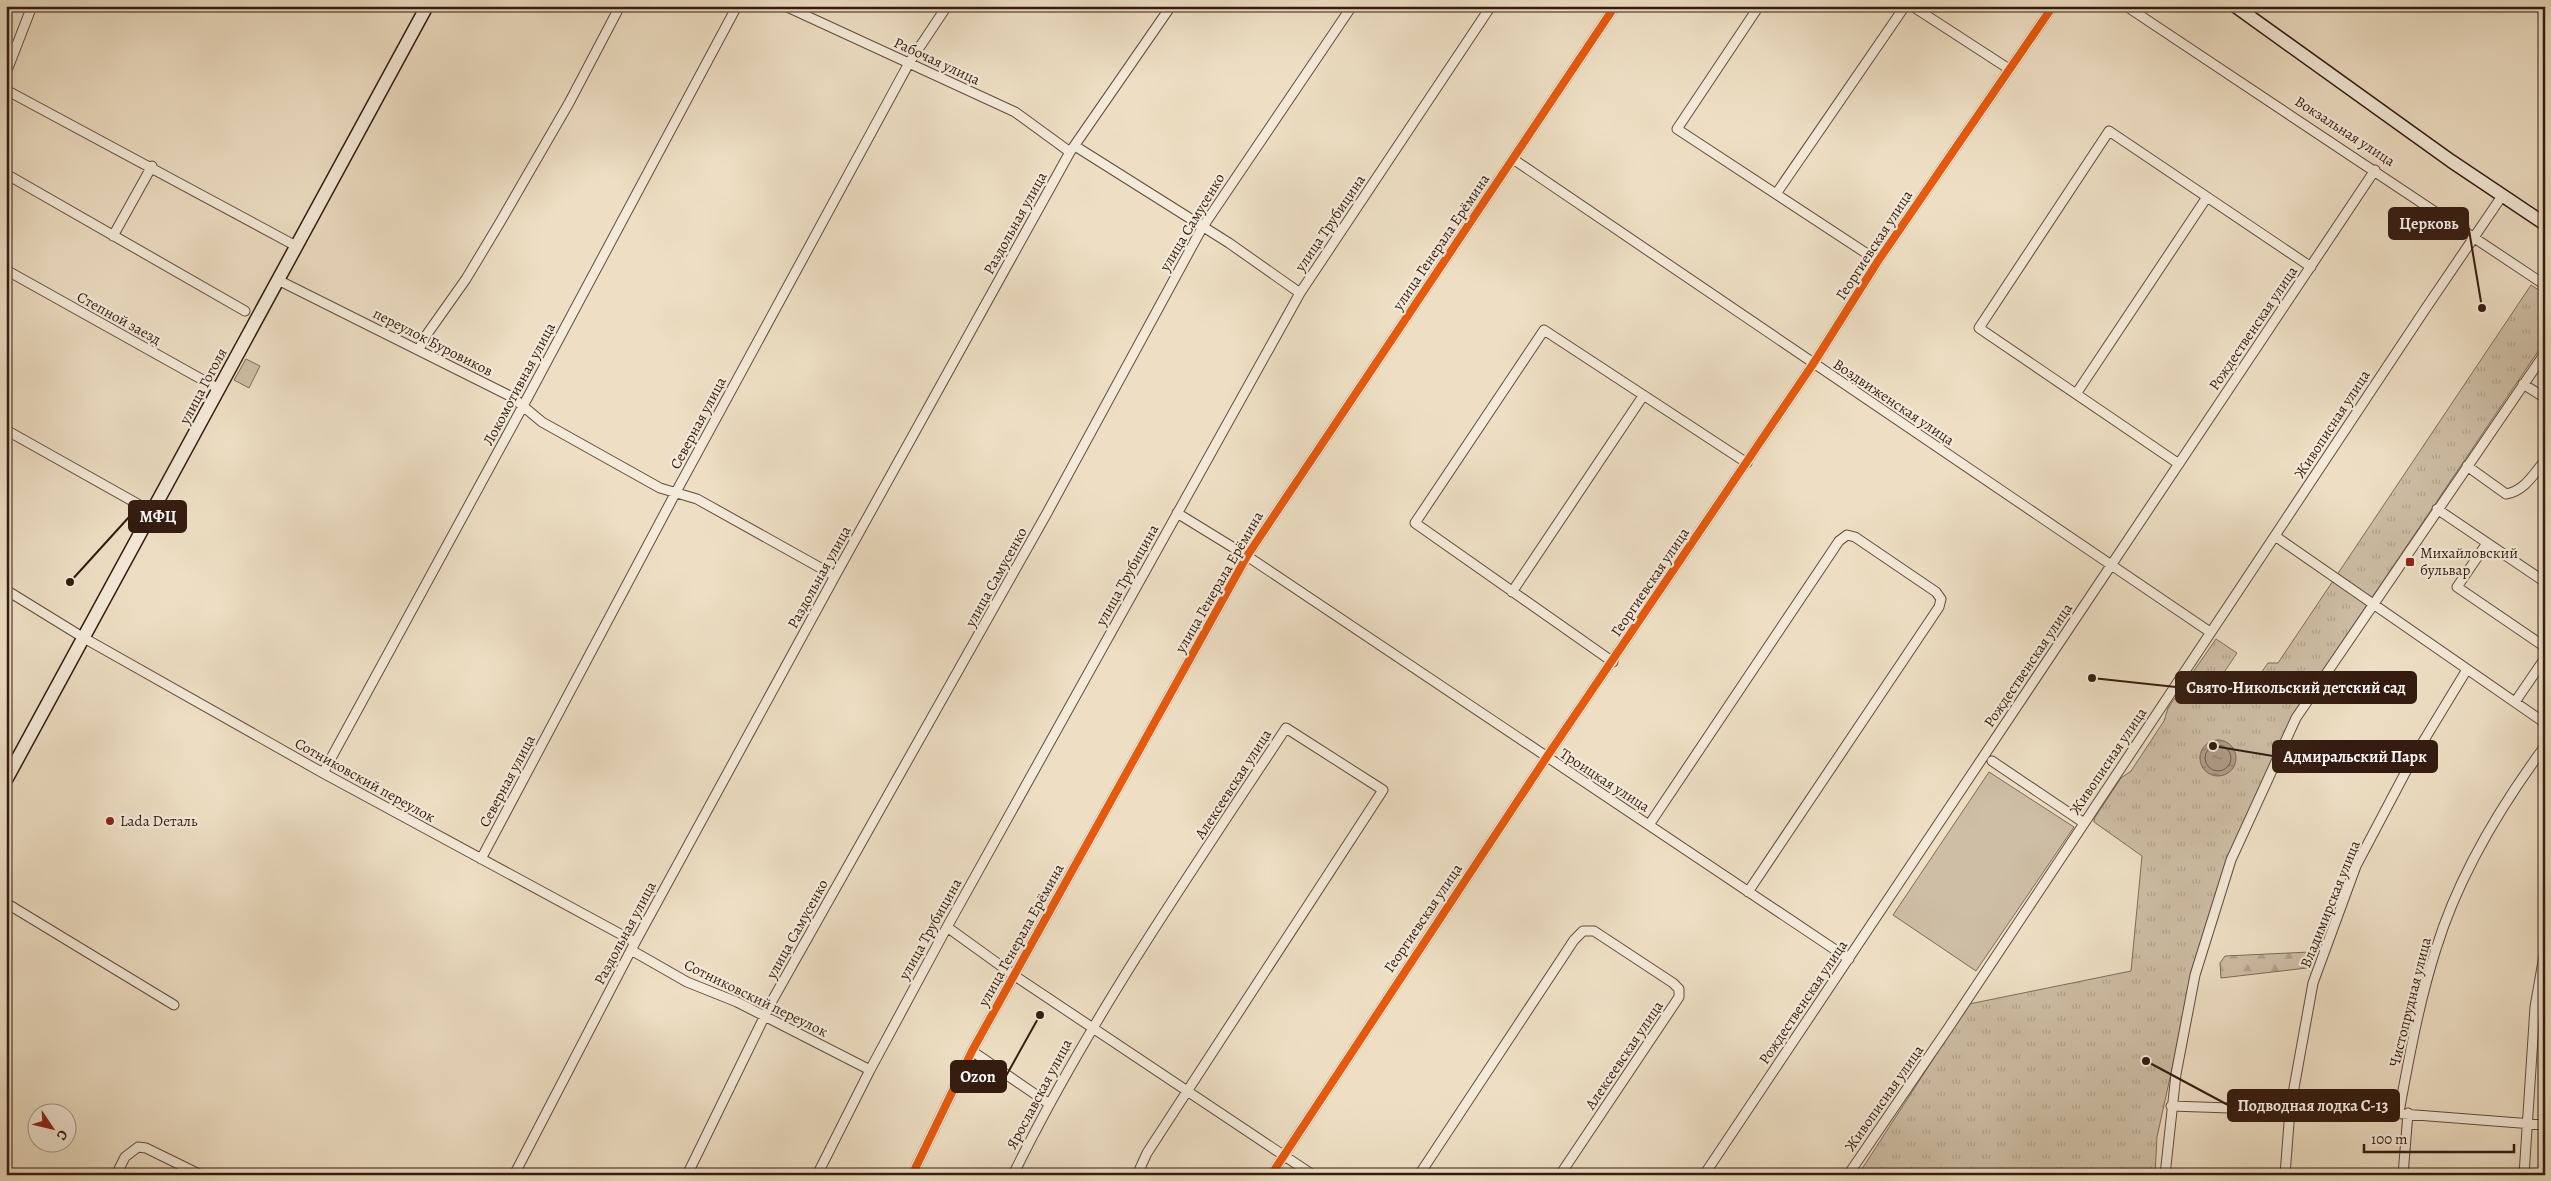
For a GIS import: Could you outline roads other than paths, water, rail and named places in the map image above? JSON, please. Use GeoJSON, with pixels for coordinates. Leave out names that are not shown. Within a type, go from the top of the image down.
{"type":"FeatureCollection","features":[{"type":"Feature","properties":{"kind":"main road","name":"улица Гоголя"},"geometry":{"type":"LineString","coordinates":[[6,780],[427,6]]}},
{"type":"Feature","properties":{"kind":"main road"},"geometry":{"type":"LineString","coordinates":[[2235,6],[2502,196],[2545,224]]}},
{"type":"Feature","properties":{"kind":"street"},"geometry":{"type":"LineString","coordinates":[[6,73],[32,6]]}},
{"type":"Feature","properties":{"kind":"street"},"geometry":{"type":"LineString","coordinates":[[419,350],[425,337],[466,279],[499,224],[569,103],[620,6]]}},
{"type":"Feature","properties":{"kind":"street","name":"Локомотивная улица"},"geometry":{"type":"LineString","coordinates":[[323,773],[523,406],[737,6]]}},
{"type":"Feature","properties":{"kind":"street","name":"Рабочая улица"},"geometry":{"type":"LineString","coordinates":[[785,6],[1015,112],[1202,228],[1300,293]]}},
{"type":"Feature","properties":{"kind":"street","name":"Северная улица"},"geometry":{"type":"LineString","coordinates":[[481,859],[676,492],[909,63],[947,6]]}},
{"type":"Feature","properties":{"kind":"street","name":"Раздольная улица"},"geometry":{"type":"LineString","coordinates":[[514,1175],[633,946],[835,576],[1072,149],[1171,6]]}},
{"type":"Feature","properties":{"kind":"street","name":"улица Самусенко"},"geometry":{"type":"LineString","coordinates":[[687,1175],[764,1017],[1047,514],[1202,228],[1352,6]]}},
{"type":"Feature","properties":{"kind":"street","name":"улица Трубицина"},"geometry":{"type":"LineString","coordinates":[[817,1175],[870,1070],[947,927],[1300,293],[1492,6]]}},
{"type":"Feature","properties":{"kind":"street","name":"улица Генерала Ерёмина"},"geometry":{"type":"LineString","coordinates":[[912,1175],[972,1051],[1247,556],[1615,6]]}},
{"type":"Feature","properties":{"kind":"street","name":"Георгиевская улица"},"geometry":{"type":"LineString","coordinates":[[1759,6],[1677,129],[1878,261]]}},
{"type":"Feature","properties":{"kind":"street"},"geometry":{"type":"LineString","coordinates":[[1776,194],[1905,6]]}},
{"type":"Feature","properties":{"kind":"street"},"geometry":{"type":"LineString","coordinates":[[1912,6],[2009,69]]}},
{"type":"Feature","properties":{"kind":"street","name":"Георгиевская улица"},"geometry":{"type":"LineString","coordinates":[[1271,1175],[1282,1155],[1546,758],[1613,662],[1813,364],[1878,261],[2053,6]]}},
{"type":"Feature","properties":{"kind":"street","name":"Вокзальная улица"},"geometry":{"type":"LineString","coordinates":[[2126,6],[2545,285]]}},
{"type":"Feature","properties":{"kind":"street"},"geometry":{"type":"LineString","coordinates":[[6,90],[152,166],[296,246]]}},
{"type":"Feature","properties":{"kind":"street"},"geometry":{"type":"LineString","coordinates":[[2179,464],[1979,328],[2109,131],[2311,267]]}},
{"type":"Feature","properties":{"kind":"street","name":"Воздвиженская улица"},"geometry":{"type":"LineString","coordinates":[[1513,159],[2210,632]]}},
{"type":"Feature","properties":{"kind":"street"},"geometry":{"type":"LineString","coordinates":[[113,236],[152,166]]}},
{"type":"Feature","properties":{"kind":"street","name":"Рождественская улица"},"geometry":{"type":"LineString","coordinates":[[1704,1175],[2375,170]]}},
{"type":"Feature","properties":{"kind":"street"},"geometry":{"type":"LineString","coordinates":[[6,174],[245,311]]}},
{"type":"Feature","properties":{"kind":"street","name":"Живописная улица"},"geometry":{"type":"LineString","coordinates":[[1848,1175],[1949,1028],[2210,632],[2502,196]]}},
{"type":"Feature","properties":{"kind":"street"},"geometry":{"type":"LineString","coordinates":[[2076,394],[2207,198]]}},
{"type":"Feature","properties":{"kind":"street","name":"Степной заезд"},"geometry":{"type":"LineString","coordinates":[[6,270],[219,389]]}},
{"type":"Feature","properties":{"kind":"street","name":"переулок Буровиков"},"geometry":{"type":"LineString","coordinates":[[278,280],[512,397],[542,422],[660,488],[696,499],[835,576]]}},
{"type":"Feature","properties":{"kind":"street"},"geometry":{"type":"LineString","coordinates":[[1613,662],[1415,524],[1420,515],[1544,330],[1746,463]]}},
{"type":"Feature","properties":{"kind":"street"},"geometry":{"type":"LineString","coordinates":[[2165,1175],[2171,1106],[2195,975],[2231,860],[2296,718],[2545,352]]}},
{"type":"Feature","properties":{"kind":"street"},"geometry":{"type":"LineString","coordinates":[[2523,384],[2545,398]]}},
{"type":"Feature","properties":{"kind":"street"},"geometry":{"type":"LineString","coordinates":[[1512,592],[1642,396]]}},
{"type":"Feature","properties":{"kind":"street"},"geometry":{"type":"LineString","coordinates":[[6,430],[152,512]]}},
{"type":"Feature","properties":{"kind":"street"},"geometry":{"type":"LineString","coordinates":[[2467,466],[2506,494],[2516,492],[2527,483],[2542,464],[2545,466]]}},
{"type":"Feature","properties":{"kind":"street"},"geometry":{"type":"LineString","coordinates":[[2437,509],[2545,582]]}},
{"type":"Feature","properties":{"kind":"street","name":"Троицкая улица"},"geometry":{"type":"LineString","coordinates":[[1177,513],[1247,556],[1546,758],[1649,824],[1849,959]]}},
{"type":"Feature","properties":{"kind":"street","name":"Троицкая улица"},"geometry":{"type":"LineString","coordinates":[[1649,824],[1839,541],[1846,535],[1855,537],[1920,581],[1936,592],[1941,599],[1939,607],[1748,892]]}},
{"type":"Feature","properties":{"kind":"street"},"geometry":{"type":"LineString","coordinates":[[2274,536],[2374,603],[2466,671],[2545,723]]}},
{"type":"Feature","properties":{"kind":"street"},"geometry":{"type":"LineString","coordinates":[[2487,543],[2457,587],[2545,648]]}},
{"type":"Feature","properties":{"kind":"street"},"geometry":{"type":"LineString","coordinates":[[6,590],[84,638]]}},
{"type":"Feature","properties":{"kind":"street","name":"Сотниковский переулок"},"geometry":{"type":"LineString","coordinates":[[84,638],[323,773],[481,859],[633,946],[687,982],[764,1017],[870,1070]]}},
{"type":"Feature","properties":{"kind":"street"},"geometry":{"type":"LineString","coordinates":[[2515,702],[2545,658]]}},
{"type":"Feature","properties":{"kind":"street","name":"Владимирская улица"},"geometry":{"type":"LineString","coordinates":[[2285,1175],[2290,1110],[2313,984],[2356,866],[2412,760],[2466,671]]}},
{"type":"Feature","properties":{"kind":"street","name":"Алексеевская улица"},"geometry":{"type":"LineString","coordinates":[[1092,1027],[1286,728],[1384,790],[1188,1090]]}},
{"type":"Feature","properties":{"kind":"street","name":"Чистопрудная улица"},"geometry":{"type":"LineString","coordinates":[[2403,1175],[2403,1113],[2413,1035],[2436,948],[2473,859],[2520,780],[2545,746]]}},
{"type":"Feature","properties":{"kind":"street"},"geometry":{"type":"LineString","coordinates":[[1992,761],[2084,822]]}},
{"type":"Feature","properties":{"kind":"street"},"geometry":{"type":"LineString","coordinates":[[6,903],[174,1005]]}},
{"type":"Feature","properties":{"kind":"street"},"geometry":{"type":"LineString","coordinates":[[947,927],[1015,976],[1313,1175]]}},
{"type":"Feature","properties":{"kind":"street","name":"Алексеевская улица"},"geometry":{"type":"LineString","coordinates":[[1419,1175],[1574,940],[1583,931],[1594,931],[1673,983],[1679,989],[1679,997],[1560,1175]]}},
{"type":"Feature","properties":{"kind":"street"},"geometry":{"type":"LineString","coordinates":[[2524,1175],[2535,1007],[2545,950]]}},
{"type":"Feature","properties":{"kind":"street","name":"Ярославская улица"},"geometry":{"type":"LineString","coordinates":[[1012,1175],[1048,1103],[1092,1027]]}},
{"type":"Feature","properties":{"kind":"street"},"geometry":{"type":"LineString","coordinates":[[972,1051],[1048,1103]]}},
{"type":"Feature","properties":{"kind":"street"},"geometry":{"type":"LineString","coordinates":[[1137,1175],[1147,1154],[1188,1090]]}},
{"type":"Feature","properties":{"kind":"street"},"geometry":{"type":"LineString","coordinates":[[2171,1106],[2290,1110],[2300,1106],[2545,1125]]}},
{"type":"Feature","properties":{"kind":"street"},"geometry":{"type":"LineString","coordinates":[[116,1175],[125,1157],[138,1147],[146,1148],[201,1175]]}},
{"type":"Feature","properties":{"kind":"water"},"geometry":{"type":"Polygon","coordinates":[[[2218,740],[2231,745],[2236,758],[2231,771],[2218,776],[2205,771],[2200,758],[2205,745],[2218,740]]]}},
{"type":"Feature","properties":{"kind":"place","name":"Церковь"},"geometry":{"type":"Point","coordinates":[2482,308]}},
{"type":"Feature","properties":{"kind":"place","name":"Михайловский бульвар"},"geometry":{"type":"Point","coordinates":[2410,562]}},
{"type":"Feature","properties":{"kind":"place","name":"МФЦ"},"geometry":{"type":"Point","coordinates":[70,582]}},
{"type":"Feature","properties":{"kind":"place","name":"Свято-Никольский детский сад"},"geometry":{"type":"Point","coordinates":[2092,678]}},
{"type":"Feature","properties":{"kind":"place","name":"Адмиральский Парк"},"geometry":{"type":"Point","coordinates":[2213,746]}},
{"type":"Feature","properties":{"kind":"place","name":"Lada Dеталь"},"geometry":{"type":"Point","coordinates":[110,821]}},
{"type":"Feature","properties":{"kind":"place","name":"Ozon"},"geometry":{"type":"Point","coordinates":[1040,1015]}},
{"type":"Feature","properties":{"kind":"place","name":"Подводная лодка С-13"},"geometry":{"type":"Point","coordinates":[2146,1061]}}]}
